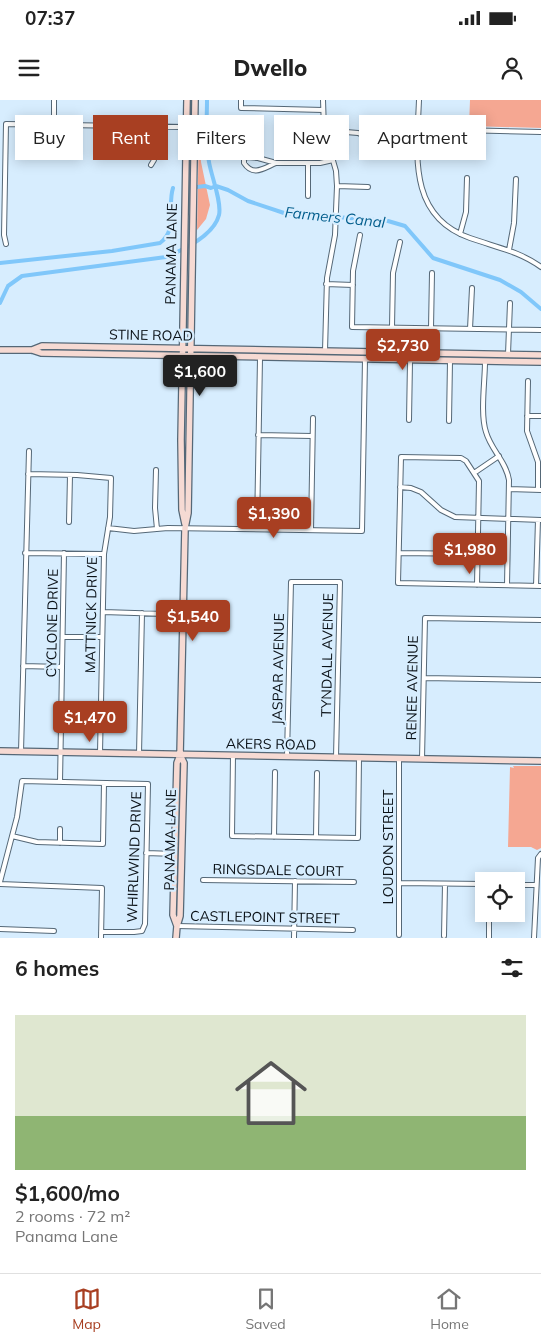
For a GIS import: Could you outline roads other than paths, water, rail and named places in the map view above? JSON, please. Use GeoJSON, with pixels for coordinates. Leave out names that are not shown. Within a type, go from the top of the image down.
{"type":"FeatureCollection","features":[{"type":"Feature","properties":{"kind":"main road","name":"PANAMA LANE"},"geometry":{"type":"LineString","coordinates":[[186,115],[187,100]]}},
{"type":"Feature","properties":{"kind":"main road","name":"PANAMA LANE"},"geometry":{"type":"LineString","coordinates":[[194,101],[194,115]]}},
{"type":"Feature","properties":{"kind":"main road","name":"PANAMA LANE"},"geometry":{"type":"LineString","coordinates":[[185,528],[182,510],[181,440],[186,160]]}},
{"type":"Feature","properties":{"kind":"main road","name":"PANAMA LANE"},"geometry":{"type":"LineString","coordinates":[[177,926],[173,915],[177,763],[180,754],[185,528],[188,513],[194,160]]}},
{"type":"Feature","properties":{"kind":"main road","name":"STINE ROAD"},"geometry":{"type":"LineString","coordinates":[[32,350],[42,346],[541,355]]}},
{"type":"Feature","properties":{"kind":"main road","name":"STINE ROAD"},"geometry":{"type":"LineString","coordinates":[[0,350],[190,357],[541,362]]}},
{"type":"Feature","properties":{"kind":"main road"},"geometry":{"type":"LineString","coordinates":[[295,358],[321,355],[325,351]]}},
{"type":"Feature","properties":{"kind":"main road"},"geometry":{"type":"LineString","coordinates":[[365,359],[390,352]]}},
{"type":"Feature","properties":{"kind":"main road"},"geometry":{"type":"LineString","coordinates":[[485,362],[491,358],[524,354]]}},
{"type":"Feature","properties":{"kind":"main road"},"geometry":{"type":"LineString","coordinates":[[182,408],[186,431],[190,437]]}},
{"type":"Feature","properties":{"kind":"main road"},"geometry":{"type":"LineString","coordinates":[[181,440],[186,445],[189,467]]}},
{"type":"Feature","properties":{"kind":"main road","name":"AKERS ROAD"},"geometry":{"type":"LineString","coordinates":[[0,751],[541,761]]}},
{"type":"Feature","properties":{"kind":"main road","name":"PANAMA LANE"},"geometry":{"type":"LineString","coordinates":[[176,938],[180,916],[184,763],[180,754]]}},
{"type":"Feature","properties":{"kind":"main road"},"geometry":{"type":"LineString","coordinates":[[175,854],[178,857],[181,881]]}},
{"type":"Feature","properties":{"kind":"street"},"geometry":{"type":"LineString","coordinates":[[54,100],[54,115]]}},
{"type":"Feature","properties":{"kind":"street"},"geometry":{"type":"LineString","coordinates":[[241,100],[241,108],[323,110]]}},
{"type":"Feature","properties":{"kind":"street"},"geometry":{"type":"LineString","coordinates":[[323,100],[324,115]]}},
{"type":"Feature","properties":{"kind":"street"},"geometry":{"type":"LineString","coordinates":[[418,115],[419,100]]}},
{"type":"Feature","properties":{"kind":"street"},"geometry":{"type":"LineString","coordinates":[[6,244],[2,199],[6,124],[15,124]]}},
{"type":"Feature","properties":{"kind":"street"},"geometry":{"type":"LineString","coordinates":[[486,131],[541,132]]}},
{"type":"Feature","properties":{"kind":"street"},"geometry":{"type":"LineString","coordinates":[[276,163],[257,171],[247,168],[243,161],[247,157],[255,157],[276,163],[333,160],[337,186],[337,212],[326,284],[325,351]]}},
{"type":"Feature","properties":{"kind":"street"},"geometry":{"type":"LineString","coordinates":[[151,165],[154,160]]}},
{"type":"Feature","properties":{"kind":"street"},"geometry":{"type":"LineString","coordinates":[[418,160],[419,178],[427,201],[441,220],[460,234],[509,250],[541,267]]}},
{"type":"Feature","properties":{"kind":"street"},"geometry":{"type":"LineString","coordinates":[[308,162],[308,196]]}},
{"type":"Feature","properties":{"kind":"street"},"geometry":{"type":"LineString","coordinates":[[460,234],[466,212],[467,178]]}},
{"type":"Feature","properties":{"kind":"street"},"geometry":{"type":"LineString","coordinates":[[509,250],[514,224],[516,179]]}},
{"type":"Feature","properties":{"kind":"street"},"geometry":{"type":"LineString","coordinates":[[337,186],[368,187]]}},
{"type":"Feature","properties":{"kind":"street"},"geometry":{"type":"LineString","coordinates":[[360,235],[354,263],[352,326],[541,330]]}},
{"type":"Feature","properties":{"kind":"street"},"geometry":{"type":"LineString","coordinates":[[392,327],[393,273],[400,242]]}},
{"type":"Feature","properties":{"kind":"street"},"geometry":{"type":"LineString","coordinates":[[431,328],[432,274]]}},
{"type":"Feature","properties":{"kind":"street"},"geometry":{"type":"LineString","coordinates":[[326,284],[353,285]]}},
{"type":"Feature","properties":{"kind":"street"},"geometry":{"type":"LineString","coordinates":[[470,329],[472,288]]}},
{"type":"Feature","properties":{"kind":"street"},"geometry":{"type":"LineString","coordinates":[[508,354],[510,303]]}},
{"type":"Feature","properties":{"kind":"street"},"geometry":{"type":"LineString","coordinates":[[257,529],[260,358]]}},
{"type":"Feature","properties":{"kind":"street"},"geometry":{"type":"LineString","coordinates":[[108,528],[134,531],[185,528],[362,531],[365,359]]}},
{"type":"Feature","properties":{"kind":"street"},"geometry":{"type":"LineString","coordinates":[[409,420],[410,361]]}},
{"type":"Feature","properties":{"kind":"street"},"geometry":{"type":"LineString","coordinates":[[449,421],[450,361]]}},
{"type":"Feature","properties":{"kind":"street"},"geometry":{"type":"LineString","coordinates":[[485,362],[484,426],[488,437],[506,468],[509,489],[506,585]]}},
{"type":"Feature","properties":{"kind":"street"},"geometry":{"type":"LineString","coordinates":[[509,489],[540,490],[538,462],[528,437],[528,381]]}},
{"type":"Feature","properties":{"kind":"street"},"geometry":{"type":"LineString","coordinates":[[527,416],[541,416]]}},
{"type":"Feature","properties":{"kind":"street"},"geometry":{"type":"LineString","coordinates":[[311,530],[313,418]]}},
{"type":"Feature","properties":{"kind":"street"},"geometry":{"type":"LineString","coordinates":[[258,435],[312,436]]}},
{"type":"Feature","properties":{"kind":"street"},"geometry":{"type":"LineString","coordinates":[[21,752],[29,451]]}},
{"type":"Feature","properties":{"kind":"street"},"geometry":{"type":"LineString","coordinates":[[474,473],[498,456]]}},
{"type":"Feature","properties":{"kind":"street"},"geometry":{"type":"LineString","coordinates":[[400,487],[411,488],[420,492],[441,510],[449,515],[460,518],[478,518],[539,520],[539,586],[477,585],[398,583],[399,553],[400,487],[401,457],[461,458],[466,461],[479,481],[478,518],[478,554],[477,585]]}},
{"type":"Feature","properties":{"kind":"street"},"geometry":{"type":"LineString","coordinates":[[156,470],[155,508],[157,529]]}},
{"type":"Feature","properties":{"kind":"street"},"geometry":{"type":"LineString","coordinates":[[28,474],[70,474],[68,522]]}},
{"type":"Feature","properties":{"kind":"street","name":"MATTNICK DRIVE"},"geometry":{"type":"LineString","coordinates":[[70,474],[111,478],[110,517],[104,554],[100,753]]}},
{"type":"Feature","properties":{"kind":"street"},"geometry":{"type":"LineString","coordinates":[[25,553],[104,554]]}},
{"type":"Feature","properties":{"kind":"street","name":"CYCLONE DRIVE"},"geometry":{"type":"LineString","coordinates":[[60,782],[64,553]]}},
{"type":"Feature","properties":{"kind":"street"},"geometry":{"type":"LineString","coordinates":[[399,553],[478,554]]}},
{"type":"Feature","properties":{"kind":"street","name":"TYNDALL AVENUE"},"geometry":{"type":"LineString","coordinates":[[291,582],[340,582],[336,757]]}},
{"type":"Feature","properties":{"kind":"street","name":"JASPAR AVENUE"},"geometry":{"type":"LineString","coordinates":[[287,756],[291,582]]}},
{"type":"Feature","properties":{"kind":"street"},"geometry":{"type":"LineString","coordinates":[[103,612],[166,614]]}},
{"type":"Feature","properties":{"kind":"street"},"geometry":{"type":"LineString","coordinates":[[139,754],[142,613]]}},
{"type":"Feature","properties":{"kind":"street","name":"RENEE AVENUE"},"geometry":{"type":"LineString","coordinates":[[422,759],[425,618],[541,620]]}},
{"type":"Feature","properties":{"kind":"street"},"geometry":{"type":"LineString","coordinates":[[63,637],[102,638]]}},
{"type":"Feature","properties":{"kind":"street"},"geometry":{"type":"LineString","coordinates":[[23,666],[62,667]]}},
{"type":"Feature","properties":{"kind":"street"},"geometry":{"type":"LineString","coordinates":[[424,678],[541,680]]}},
{"type":"Feature","properties":{"kind":"street"},"geometry":{"type":"LineString","coordinates":[[233,755],[232,836],[358,838],[359,758]]}},
{"type":"Feature","properties":{"kind":"street","name":"LOUDON STREET"},"geometry":{"type":"LineString","coordinates":[[399,758],[399,935]]}},
{"type":"Feature","properties":{"kind":"street"},"geometry":{"type":"LineString","coordinates":[[274,837],[275,772]]}},
{"type":"Feature","properties":{"kind":"street"},"geometry":{"type":"LineString","coordinates":[[316,837],[317,773]]}},
{"type":"Feature","properties":{"kind":"street"},"geometry":{"type":"LineString","coordinates":[[12,836],[29,841],[103,844],[104,783],[22,782],[20,804],[0,883],[102,888],[101,938]]}},
{"type":"Feature","properties":{"kind":"street","name":"WHIRLWIND DRIVE"},"geometry":{"type":"LineString","coordinates":[[101,932],[142,931],[145,924],[148,784],[104,783]]}},
{"type":"Feature","properties":{"kind":"street"},"geometry":{"type":"LineString","coordinates":[[60,829],[60,843]]}},
{"type":"Feature","properties":{"kind":"street"},"geometry":{"type":"LineString","coordinates":[[146,853],[175,854]]}},
{"type":"Feature","properties":{"kind":"street"},"geometry":{"type":"LineString","coordinates":[[534,938],[538,858],[541,854]]}},
{"type":"Feature","properties":{"kind":"street","name":"RINGSDALE COURT"},"geometry":{"type":"LineString","coordinates":[[203,880],[354,882]]}},
{"type":"Feature","properties":{"kind":"street"},"geometry":{"type":"LineString","coordinates":[[294,938],[295,881]]}},
{"type":"Feature","properties":{"kind":"street"},"geometry":{"type":"LineString","coordinates":[[399,883],[475,884]]}},
{"type":"Feature","properties":{"kind":"street"},"geometry":{"type":"LineString","coordinates":[[444,936],[445,884]]}},
{"type":"Feature","properties":{"kind":"street"},"geometry":{"type":"LineString","coordinates":[[525,885],[536,885]]}},
{"type":"Feature","properties":{"kind":"street"},"geometry":{"type":"LineString","coordinates":[[489,922],[489,938]]}},
{"type":"Feature","properties":{"kind":"street","name":"CASTLEPOINT STREET"},"geometry":{"type":"LineString","coordinates":[[177,926],[353,930]]}},
{"type":"Feature","properties":{"kind":"street"},"geometry":{"type":"LineString","coordinates":[[0,929],[54,930]]}},
{"type":"Feature","properties":{"kind":"waterway"},"geometry":{"type":"LineString","coordinates":[[0,303],[8,286],[22,276],[166,257],[189,246],[205,235],[216,222],[220,210],[208,154],[207,100]]}},
{"type":"Feature","properties":{"kind":"waterway","name":"Farmers Canal"},"geometry":{"type":"LineString","coordinates":[[197,187],[205,186],[211,188],[216,186],[248,201],[284,213],[388,221],[405,226],[433,258],[500,280],[521,292],[541,309]]}},
{"type":"Feature","properties":{"kind":"waterway","name":"Farmers Canal"},"geometry":{"type":"LineString","coordinates":[[0,263],[112,251],[160,243],[169,231],[173,188]]}}]}
